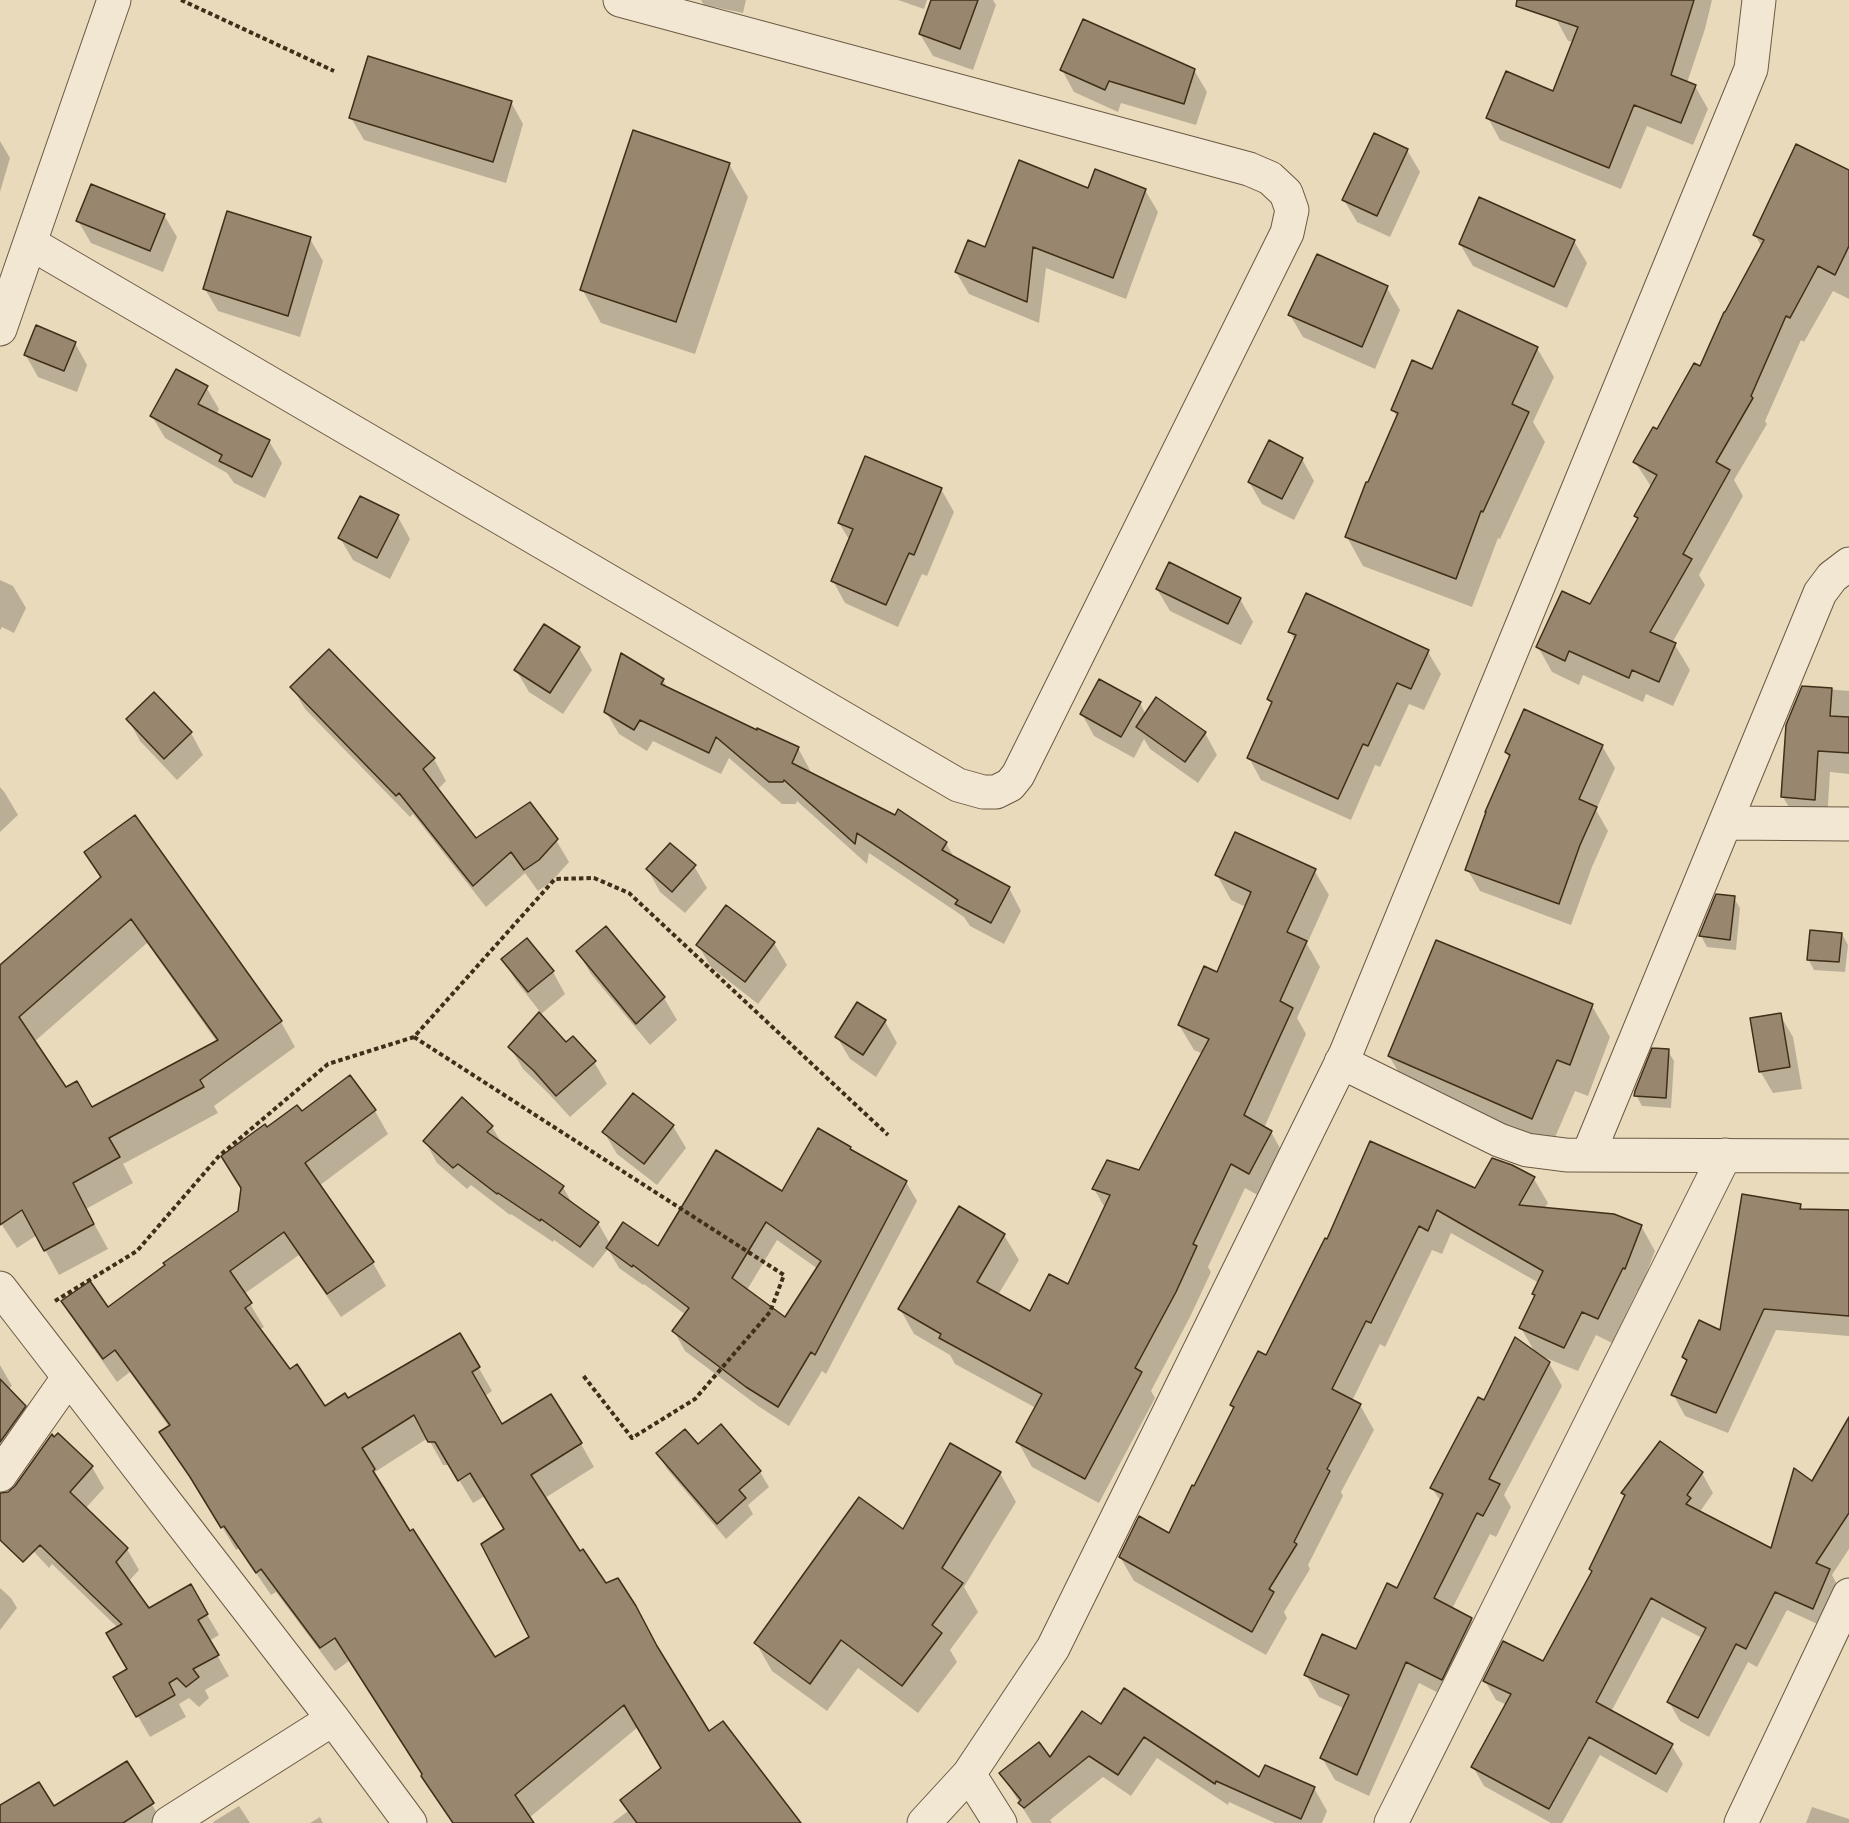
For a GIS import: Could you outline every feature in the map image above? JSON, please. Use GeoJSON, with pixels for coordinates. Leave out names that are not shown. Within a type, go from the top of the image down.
{"type":"FeatureCollection","features":[{"type":"Feature","properties":{"kind":"street"},"geometry":{"type":"LineString","coordinates":[[0,329],[114,0]]}},
{"type":"Feature","properties":{"kind":"street"},"geometry":{"type":"LineString","coordinates":[[30,243],[958,785],[983,792],[996,792],[1010,785],[1018,775],[1287,233],[1292,210],[1286,193],[1270,178],[1249,169],[620,0]]}},
{"type":"Feature","properties":{"kind":"street"},"geometry":{"type":"LineString","coordinates":[[924,1823],[969,1774],[1053,1648],[1341,1062],[1751,69],[1759,0]]}},
{"type":"Feature","properties":{"kind":"street"},"geometry":{"type":"LineString","coordinates":[[1588,1155],[1820,593],[1832,577],[1849,564]]}},
{"type":"Feature","properties":{"kind":"street"},"geometry":{"type":"LineString","coordinates":[[1725,823],[1849,824]]}},
{"type":"Feature","properties":{"kind":"street"},"geometry":{"type":"LineString","coordinates":[[1341,1062],[1499,1140],[1527,1150],[1566,1155],[1849,1156]]}},
{"type":"Feature","properties":{"kind":"street"},"geometry":{"type":"LineString","coordinates":[[1391,1823],[1725,1155]]}},
{"type":"Feature","properties":{"kind":"street"},"geometry":{"type":"LineString","coordinates":[[0,1288],[333,1719],[410,1823]]}},
{"type":"Feature","properties":{"kind":"street"},"geometry":{"type":"LineString","coordinates":[[0,1475],[68,1378]]}},
{"type":"Feature","properties":{"kind":"street"},"geometry":{"type":"LineString","coordinates":[[1741,1823],[1849,1595]]}},
{"type":"Feature","properties":{"kind":"street"},"geometry":{"type":"LineString","coordinates":[[169,1823],[333,1719]]}},
{"type":"Feature","properties":{"kind":"street"},"geometry":{"type":"LineString","coordinates":[[969,1774],[1000,1823]]}},
{"type":"Feature","properties":{"kind":"path"},"geometry":{"type":"LineString","coordinates":[[181,0],[334,70]]}},
{"type":"Feature","properties":{"kind":"path"},"geometry":{"type":"LineString","coordinates":[[24,1320],[137,1251],[219,1156],[328,1064],[414,1037],[555,879],[594,878],[628,893],[888,1135]]}},
{"type":"Feature","properties":{"kind":"path"},"geometry":{"type":"LineString","coordinates":[[414,1037],[784,1275],[770,1312],[695,1399],[632,1438],[582,1374]]}},
{"type":"Feature","properties":{"kind":"building"},"geometry":{"type":"Polygon","coordinates":[[[931,0],[978,0],[960,49],[919,34],[931,0]]]}},
{"type":"Feature","properties":{"kind":"building"},"geometry":{"type":"Polygon","coordinates":[[[1517,0],[1694,0],[1671,75],[1696,85],[1681,123],[1634,105],[1609,168],[1486,118],[1506,71],[1553,91],[1578,27],[1516,6],[1517,0]]]}},
{"type":"Feature","properties":{"kind":"building"},"geometry":{"type":"Polygon","coordinates":[[[1083,19],[1195,69],[1184,104],[1109,81],[1105,90],[1060,70],[1083,19]]]}},
{"type":"Feature","properties":{"kind":"building"},"geometry":{"type":"Polygon","coordinates":[[[368,56],[512,101],[493,162],[349,118],[368,56]]]}},
{"type":"Feature","properties":{"kind":"building"},"geometry":{"type":"Polygon","coordinates":[[[633,130],[730,163],[676,322],[580,290],[633,130]]]}},
{"type":"Feature","properties":{"kind":"building"},"geometry":{"type":"Polygon","coordinates":[[[1374,133],[1408,149],[1377,216],[1342,200],[1374,133]]]}},
{"type":"Feature","properties":{"kind":"building"},"geometry":{"type":"Polygon","coordinates":[[[1796,144],[1849,170],[1849,246],[1835,275],[1818,266],[1790,318],[1786,316],[1751,396],[1753,398],[1716,462],[1730,470],[1683,554],[1692,559],[1650,632],[1676,643],[1659,682],[1632,670],[1629,678],[1569,651],[1565,661],[1536,647],[1562,591],[1590,604],[1638,518],[1634,516],[1657,475],[1633,462],[1653,427],[1657,429],[1694,363],[1700,366],[1724,312],[1764,240],[1753,235],[1796,144]]]}},
{"type":"Feature","properties":{"kind":"building"},"geometry":{"type":"Polygon","coordinates":[[[1019,160],[1088,188],[1095,169],[1146,189],[1113,278],[1033,247],[1027,302],[955,272],[968,240],[985,247],[1019,160]]]}},
{"type":"Feature","properties":{"kind":"building"},"geometry":{"type":"Polygon","coordinates":[[[91,184],[165,214],[150,251],[76,221],[91,184]]]}},
{"type":"Feature","properties":{"kind":"building"},"geometry":{"type":"Polygon","coordinates":[[[1479,197],[1575,240],[1554,287],[1459,244],[1479,197]]]}},
{"type":"Feature","properties":{"kind":"building"},"geometry":{"type":"Polygon","coordinates":[[[227,211],[311,237],[288,316],[203,289],[227,211]]]}},
{"type":"Feature","properties":{"kind":"building"},"geometry":{"type":"Polygon","coordinates":[[[1317,254],[1388,286],[1362,347],[1288,315],[1317,254]]]}},
{"type":"Feature","properties":{"kind":"building"},"geometry":{"type":"Polygon","coordinates":[[[1458,310],[1538,347],[1512,404],[1529,412],[1483,512],[1481,511],[1456,579],[1345,537],[1366,482],[1368,482],[1398,413],[1391,410],[1412,360],[1432,369],[1458,310]]]}},
{"type":"Feature","properties":{"kind":"building"},"geometry":{"type":"Polygon","coordinates":[[[36,325],[76,342],[64,371],[24,355],[36,325]]]}},
{"type":"Feature","properties":{"kind":"building"},"geometry":{"type":"Polygon","coordinates":[[[176,369],[208,386],[198,404],[270,440],[252,477],[219,461],[222,455],[150,416],[176,369]]]}},
{"type":"Feature","properties":{"kind":"building"},"geometry":{"type":"Polygon","coordinates":[[[1269,440],[1303,458],[1282,499],[1248,482],[1269,440]]]}},
{"type":"Feature","properties":{"kind":"building"},"geometry":{"type":"Polygon","coordinates":[[[865,456],[942,488],[914,555],[909,553],[886,605],[831,581],[853,529],[838,523],[865,456]]]}},
{"type":"Feature","properties":{"kind":"building"},"geometry":{"type":"Polygon","coordinates":[[[360,496],[399,515],[377,558],[338,538],[360,496]]]}},
{"type":"Feature","properties":{"kind":"building"},"geometry":{"type":"Polygon","coordinates":[[[1169,562],[1241,598],[1228,624],[1156,589],[1169,562]]]}},
{"type":"Feature","properties":{"kind":"building"},"geometry":{"type":"Polygon","coordinates":[[[1306,593],[1429,650],[1411,689],[1397,683],[1368,746],[1363,744],[1338,799],[1247,758],[1272,702],[1267,699],[1296,635],[1288,632],[1306,593]]]}},
{"type":"Feature","properties":{"kind":"building"},"geometry":{"type":"Polygon","coordinates":[[[544,624],[580,647],[550,693],[514,670],[544,624]]]}},
{"type":"Feature","properties":{"kind":"building"},"geometry":{"type":"Polygon","coordinates":[[[329,649],[435,758],[423,769],[476,838],[530,802],[558,839],[539,860],[524,870],[511,852],[473,886],[399,793],[396,796],[290,687],[329,649]]]}},
{"type":"Feature","properties":{"kind":"building"},"geometry":{"type":"Polygon","coordinates":[[[621,653],[664,679],[661,684],[757,730],[757,728],[799,747],[792,763],[895,815],[898,809],[947,842],[942,850],[1010,887],[991,923],[955,904],[958,900],[857,833],[855,844],[784,780],[783,782],[769,782],[716,737],[709,753],[640,720],[634,730],[604,712],[621,653]]]}},
{"type":"Feature","properties":{"kind":"building"},"geometry":{"type":"Polygon","coordinates":[[[1099,679],[1141,702],[1121,737],[1080,714],[1099,679]]]}},
{"type":"Feature","properties":{"kind":"building"},"geometry":{"type":"Polygon","coordinates":[[[1802,686],[1832,688],[1830,716],[1849,717],[1849,753],[1818,751],[1815,800],[1781,797],[1786,725],[1802,686]]]}},
{"type":"Feature","properties":{"kind":"building"},"geometry":{"type":"Polygon","coordinates":[[[154,692],[192,732],[164,759],[126,719],[154,692]]]}},
{"type":"Feature","properties":{"kind":"building"},"geometry":{"type":"Polygon","coordinates":[[[1156,697],[1206,732],[1185,762],[1136,727],[1156,697]]]}},
{"type":"Feature","properties":{"kind":"building"},"geometry":{"type":"Polygon","coordinates":[[[1524,709],[1603,745],[1579,799],[1597,807],[1580,845],[1559,904],[1465,870],[1485,812],[1510,755],[1505,752],[1524,709]]]}},
{"type":"Feature","properties":{"kind":"building"},"geometry":{"type":"Polygon","coordinates":[[[135,815],[282,1021],[200,1080],[204,1087],[109,1138],[120,1157],[73,1183],[94,1224],[44,1251],[22,1210],[0,1225],[0,965],[101,877],[84,852],[135,815]],[[131,919],[19,1017],[66,1087],[77,1081],[92,1107],[218,1040],[131,919]]]}},
{"type":"Feature","properties":{"kind":"building"},"geometry":{"type":"Polygon","coordinates":[[[1235,832],[1316,869],[1287,932],[1307,941],[1280,1001],[1293,1008],[1244,1115],[1272,1131],[1249,1174],[1231,1164],[1193,1244],[1197,1246],[1176,1292],[1135,1368],[1142,1372],[1085,1479],[1016,1442],[1042,1394],[939,1338],[941,1334],[898,1309],[959,1206],[1005,1234],[977,1282],[1030,1311],[1049,1274],[1068,1284],[1110,1195],[1092,1189],[1107,1160],[1139,1170],[1209,1039],[1178,1025],[1204,966],[1217,972],[1251,892],[1215,875],[1235,832]]]}},
{"type":"Feature","properties":{"kind":"building"},"geometry":{"type":"Polygon","coordinates":[[[670,843],[696,865],[672,892],[646,869],[670,843]]]}},
{"type":"Feature","properties":{"kind":"building"},"geometry":{"type":"Polygon","coordinates":[[[1716,894],[1735,896],[1730,940],[1699,936],[1716,894]]]}},
{"type":"Feature","properties":{"kind":"building"},"geometry":{"type":"Polygon","coordinates":[[[726,905],[775,942],[745,982],[696,945],[726,905]]]}},
{"type":"Feature","properties":{"kind":"building"},"geometry":{"type":"Polygon","coordinates":[[[606,926],[665,997],[636,1024],[576,951],[606,926]]]}},
{"type":"Feature","properties":{"kind":"building"},"geometry":{"type":"Polygon","coordinates":[[[1810,930],[1842,933],[1839,962],[1807,960],[1810,930]]]}},
{"type":"Feature","properties":{"kind":"building"},"geometry":{"type":"Polygon","coordinates":[[[527,938],[554,971],[528,992],[501,959],[527,938]]]}},
{"type":"Feature","properties":{"kind":"building"},"geometry":{"type":"Polygon","coordinates":[[[1436,940],[1593,1004],[1570,1065],[1557,1060],[1532,1119],[1388,1056],[1436,940]]]}},
{"type":"Feature","properties":{"kind":"building"},"geometry":{"type":"Polygon","coordinates":[[[857,1002],[886,1020],[863,1055],[835,1037],[857,1002]]]}},
{"type":"Feature","properties":{"kind":"building"},"geometry":{"type":"Polygon","coordinates":[[[539,1012],[566,1042],[573,1036],[596,1061],[556,1096],[508,1047],[539,1012]]]}},
{"type":"Feature","properties":{"kind":"building"},"geometry":{"type":"Polygon","coordinates":[[[1781,1013],[1790,1067],[1759,1072],[1750,1018],[1781,1013]]]}},
{"type":"Feature","properties":{"kind":"building"},"geometry":{"type":"Polygon","coordinates":[[[1652,1048],[1669,1049],[1666,1098],[1634,1096],[1652,1048]]]}},
{"type":"Feature","properties":{"kind":"building"},"geometry":{"type":"Polygon","coordinates":[[[350,1075],[376,1110],[305,1163],[374,1262],[327,1294],[284,1232],[230,1271],[252,1303],[245,1308],[290,1369],[297,1364],[325,1406],[345,1393],[348,1398],[460,1333],[480,1367],[472,1372],[502,1424],[551,1394],[582,1443],[531,1475],[580,1551],[583,1549],[606,1583],[618,1578],[709,1731],[723,1721],[801,1823],[637,1823],[620,1800],[661,1768],[624,1705],[515,1795],[534,1823],[453,1823],[335,1638],[320,1648],[261,1569],[256,1573],[224,1526],[221,1528],[159,1432],[170,1425],[115,1350],[103,1359],[61,1301],[90,1281],[108,1307],[165,1265],[163,1263],[238,1211],[241,1188],[221,1156],[265,1124],[267,1127],[297,1105],[302,1111],[350,1075]],[[414,1415],[362,1448],[375,1469],[373,1471],[410,1531],[413,1529],[495,1657],[529,1637],[481,1544],[504,1529],[470,1473],[458,1481],[435,1442],[428,1442],[414,1415]]]}},
{"type":"Feature","properties":{"kind":"building"},"geometry":{"type":"Polygon","coordinates":[[[633,1093],[674,1125],[644,1164],[602,1132],[633,1093]]]}},
{"type":"Feature","properties":{"kind":"building"},"geometry":{"type":"Polygon","coordinates":[[[462,1097],[493,1126],[487,1132],[564,1186],[559,1193],[599,1222],[580,1247],[541,1219],[540,1221],[497,1194],[458,1164],[453,1168],[423,1141],[462,1097]]]}},
{"type":"Feature","properties":{"kind":"building"},"geometry":{"type":"Polygon","coordinates":[[[818,1128],[907,1181],[815,1355],[811,1352],[778,1407],[746,1387],[672,1331],[689,1308],[633,1265],[632,1267],[606,1248],[623,1222],[658,1246],[716,1150],[782,1191],[818,1128]],[[766,1222],[732,1278],[785,1317],[821,1261],[766,1222]]]}},
{"type":"Feature","properties":{"kind":"building"},"geometry":{"type":"Polygon","coordinates":[[[1370,1141],[1475,1188],[1492,1158],[1535,1177],[1519,1205],[1614,1214],[1642,1225],[1625,1269],[1623,1268],[1598,1319],[1582,1312],[1564,1348],[1519,1328],[1535,1295],[1532,1294],[1543,1271],[1437,1210],[1428,1231],[1419,1226],[1371,1323],[1366,1321],[1332,1389],[1361,1404],[1327,1469],[1330,1471],[1294,1542],[1297,1544],[1269,1589],[1274,1592],[1252,1632],[1119,1557],[1139,1516],[1169,1533],[1234,1407],[1230,1405],[1258,1351],[1266,1355],[1325,1238],[1327,1239],[1370,1141]]]}},
{"type":"Feature","properties":{"kind":"building"},"geometry":{"type":"Polygon","coordinates":[[[1742,1194],[1801,1204],[1800,1209],[1849,1210],[1849,1316],[1764,1309],[1716,1413],[1671,1395],[1687,1360],[1682,1357],[1699,1320],[1720,1330],[1742,1194]]]}},
{"type":"Feature","properties":{"kind":"building"},"geometry":{"type":"Polygon","coordinates":[[[1515,1337],[1550,1362],[1489,1479],[1500,1484],[1483,1516],[1477,1513],[1434,1598],[1472,1618],[1442,1680],[1406,1662],[1357,1775],[1320,1758],[1349,1695],[1304,1675],[1322,1634],[1356,1649],[1387,1583],[1397,1588],[1443,1494],[1430,1488],[1478,1397],[1484,1400],[1515,1337]]]}},
{"type":"Feature","properties":{"kind":"building"},"geometry":{"type":"Polygon","coordinates":[[[0,1379],[26,1406],[0,1442],[0,1379]]]}},
{"type":"Feature","properties":{"kind":"building"},"geometry":{"type":"Polygon","coordinates":[[[1849,1417],[1849,1513],[1816,1563],[1830,1569],[1813,1609],[1775,1592],[1746,1649],[1736,1644],[1698,1718],[1667,1702],[1706,1628],[1651,1598],[1596,1702],[1673,1744],[1656,1774],[1589,1737],[1549,1809],[1471,1767],[1511,1694],[1483,1681],[1503,1641],[1543,1661],[1592,1571],[1589,1569],[1625,1495],[1621,1493],[1660,1441],[1703,1472],[1687,1495],[1691,1498],[1686,1504],[1771,1548],[1794,1468],[1812,1481],[1849,1417]]]}},
{"type":"Feature","properties":{"kind":"building"},"geometry":{"type":"Polygon","coordinates":[[[721,1424],[761,1471],[739,1490],[746,1498],[717,1524],[656,1453],[685,1429],[698,1444],[721,1424]]]}},
{"type":"Feature","properties":{"kind":"building"},"geometry":{"type":"Polygon","coordinates":[[[58,1433],[93,1466],[70,1492],[128,1548],[116,1562],[149,1608],[191,1584],[208,1614],[198,1620],[219,1655],[193,1669],[199,1677],[186,1687],[177,1678],[169,1683],[175,1695],[136,1717],[113,1677],[127,1669],[106,1633],[122,1624],[40,1545],[23,1562],[0,1540],[0,1493],[8,1492],[15,1486],[52,1434],[54,1437],[58,1433]]]}},
{"type":"Feature","properties":{"kind":"building"},"geometry":{"type":"Polygon","coordinates":[[[950,1443],[1001,1472],[942,1568],[963,1583],[932,1625],[942,1633],[902,1686],[841,1640],[810,1684],[754,1643],[859,1497],[903,1529],[950,1443]]]}},
{"type":"Feature","properties":{"kind":"building"},"geometry":{"type":"Polygon","coordinates":[[[1124,1688],[1259,1777],[1265,1765],[1315,1787],[1301,1819],[1216,1781],[1215,1784],[1144,1737],[1118,1775],[1089,1756],[1024,1808],[1018,1803],[1021,1800],[999,1773],[1039,1742],[1050,1757],[1082,1711],[1101,1724],[1124,1688]]]}},
{"type":"Feature","properties":{"kind":"building"},"geometry":{"type":"Polygon","coordinates":[[[127,1761],[154,1803],[123,1823],[0,1823],[0,1805],[39,1782],[54,1806],[127,1761]]]}}]}
